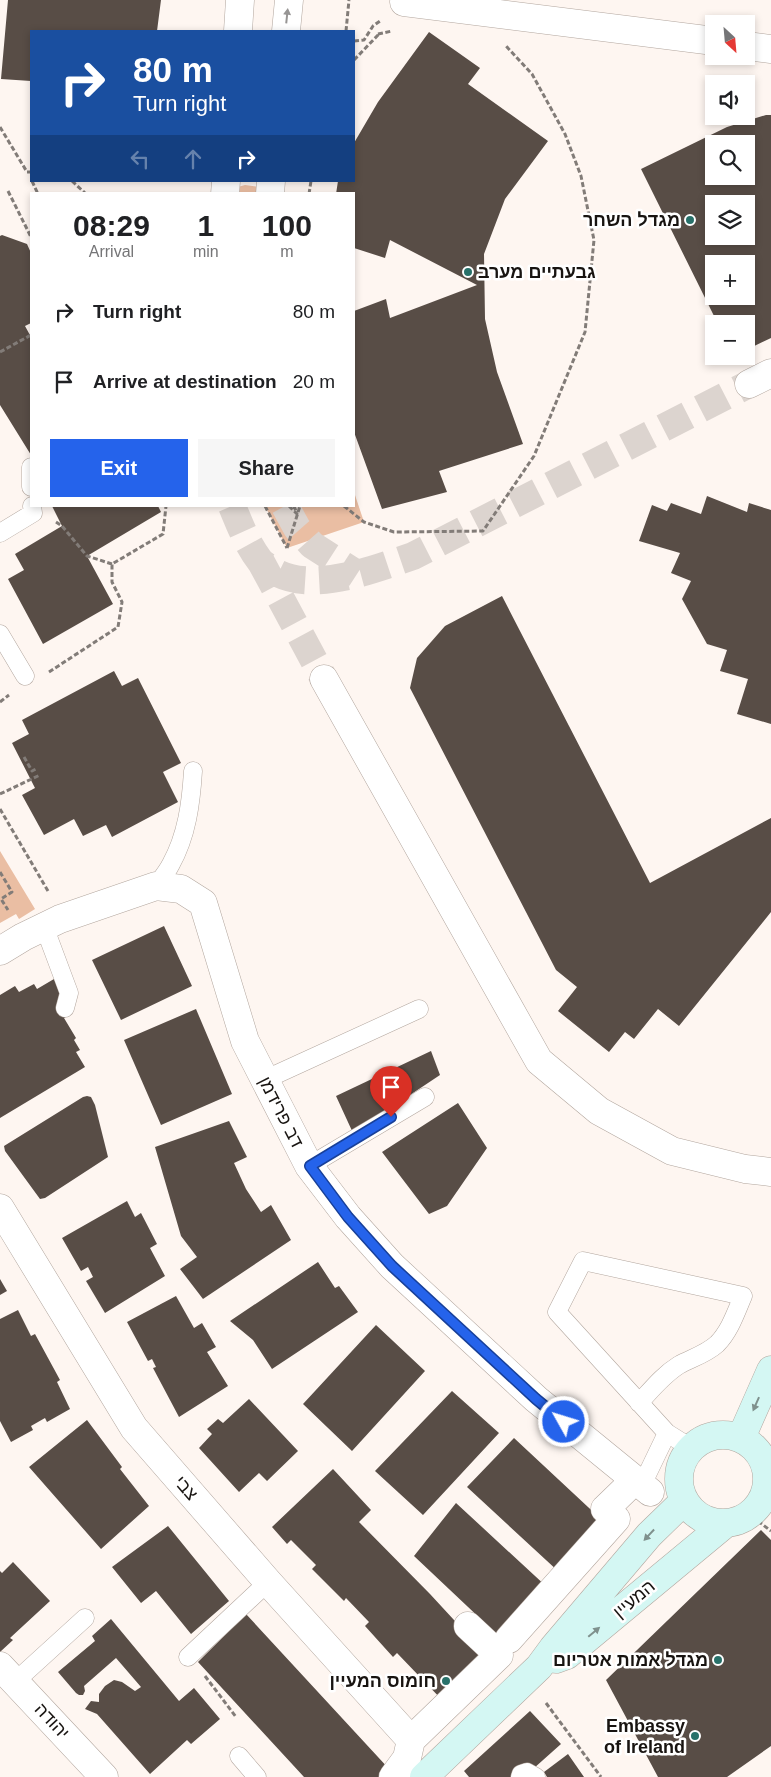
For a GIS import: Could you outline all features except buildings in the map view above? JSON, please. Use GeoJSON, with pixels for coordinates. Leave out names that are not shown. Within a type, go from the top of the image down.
{"type":"FeatureCollection","features":[{"type":"Feature","properties":{"kind":"street"},"geometry":{"type":"LineString","coordinates":[[238,30],[240,0]]}},
{"type":"Feature","properties":{"kind":"street"},"geometry":{"type":"LineString","coordinates":[[286,30],[289,0]]}},
{"type":"Feature","properties":{"kind":"street"},"geometry":{"type":"LineString","coordinates":[[404,2],[705,40]]}},
{"type":"Feature","properties":{"kind":"street"},"geometry":{"type":"LineString","coordinates":[[755,47],[771,49]]}},
{"type":"Feature","properties":{"kind":"street"},"geometry":{"type":"LineString","coordinates":[[324,679],[539,1061],[598,1111],[672,1151],[745,1169],[771,1172]]}},
{"type":"Feature","properties":{"kind":"street","name":"דב פרידמן"},"geometry":{"type":"LineString","coordinates":[[0,951],[42,928],[156,886],[181,889],[203,903],[245,1041],[310,1166],[348,1217],[392,1266],[536,1399],[642,1486]]}},
{"type":"Feature","properties":{"kind":"street","name":"צבי"},"geometry":{"type":"LineString","coordinates":[[0,1208],[134,1428],[268,1582],[411,1740]]}},
{"type":"Feature","properties":{"kind":"street"},"geometry":{"type":"LineString","coordinates":[[741,1438],[771,1370]]}},
{"type":"Feature","properties":{"kind":"street"},"geometry":{"type":"LineString","coordinates":[[728,1434],[741,1438],[767,1452],[768,1494],[750,1515],[738,1521],[726,1524],[702,1518],[692,1511],[684,1501],[679,1488],[678,1473],[683,1460],[692,1448],[702,1440],[715,1435],[728,1434]]}},
{"type":"Feature","properties":{"kind":"street"},"geometry":{"type":"LineString","coordinates":[[509,1639],[616,1519],[605,1509],[642,1486]]}},
{"type":"Feature","properties":{"kind":"street","name":"המעיין"},"geometry":{"type":"LineString","coordinates":[[424,1777],[533,1673],[649,1535],[684,1501]]}},
{"type":"Feature","properties":{"kind":"street","name":"המעיין"},"geometry":{"type":"LineString","coordinates":[[533,1673],[566,1655],[726,1524]]}},
{"type":"Feature","properties":{"kind":"street"},"geometry":{"type":"LineString","coordinates":[[393,1777],[407,1758],[411,1740],[499,1655],[468,1626]]}},
{"type":"Feature","properties":{"kind":"street","name":"יהודה"},"geometry":{"type":"LineString","coordinates":[[3,1668],[104,1777]]}},
{"type":"Feature","properties":{"kind":"lane"},"geometry":{"type":"LineString","coordinates":[[0,532],[33,513],[32,507]]}},
{"type":"Feature","properties":{"kind":"lane"},"geometry":{"type":"LineString","coordinates":[[0,634],[25,676]]}},
{"type":"Feature","properties":{"kind":"lane"},"geometry":{"type":"LineString","coordinates":[[156,886],[172,864],[185,829],[191,806],[193,771]]}},
{"type":"Feature","properties":{"kind":"lane"},"geometry":{"type":"LineString","coordinates":[[42,928],[69,993],[65,1008]]}},
{"type":"Feature","properties":{"kind":"lane"},"geometry":{"type":"LineString","coordinates":[[264,1080],[419,1009]]}},
{"type":"Feature","properties":{"kind":"lane"},"geometry":{"type":"LineString","coordinates":[[310,1166],[425,1097]]}},
{"type":"Feature","properties":{"kind":"lane"},"geometry":{"type":"LineString","coordinates":[[639,1403],[661,1379],[680,1365],[704,1354],[717,1343],[728,1329],[743,1296],[583,1261],[557,1312],[639,1403],[667,1433],[692,1448]]}},
{"type":"Feature","properties":{"kind":"lane"},"geometry":{"type":"LineString","coordinates":[[642,1486],[667,1433]]}},
{"type":"Feature","properties":{"kind":"lane"},"geometry":{"type":"LineString","coordinates":[[188,1657],[268,1582]]}},
{"type":"Feature","properties":{"kind":"lane"},"geometry":{"type":"LineString","coordinates":[[3,1668],[18,1679],[85,1618]]}},
{"type":"Feature","properties":{"kind":"lane"},"geometry":{"type":"LineString","coordinates":[[239,1756],[256,1777]]}},
{"type":"Feature","properties":{"kind":"lane"},"geometry":{"type":"LineString","coordinates":[[520,1777],[521,1774],[527,1772],[536,1777]]}},
{"type":"Feature","properties":{"kind":"path"},"geometry":{"type":"LineString","coordinates":[[346,30],[348,0]]}},
{"type":"Feature","properties":{"kind":"path"},"geometry":{"type":"LineString","coordinates":[[355,41],[364,40],[373,26],[404,2]]}},
{"type":"Feature","properties":{"kind":"path"},"geometry":{"type":"LineString","coordinates":[[378,34],[396,30]]}},
{"type":"Feature","properties":{"kind":"path"},"geometry":{"type":"LineString","coordinates":[[345,507],[364,522],[394,532],[484,531],[534,456],[586,332],[594,240],[581,176],[565,134],[532,74],[502,42]]}},
{"type":"Feature","properties":{"kind":"path"},"geometry":{"type":"LineString","coordinates":[[0,128],[29,172]]}},
{"type":"Feature","properties":{"kind":"path"},"geometry":{"type":"LineString","coordinates":[[73,182],[84,192]]}},
{"type":"Feature","properties":{"kind":"path"},"geometry":{"type":"LineString","coordinates":[[8,191],[30,235]]}},
{"type":"Feature","properties":{"kind":"path"},"geometry":{"type":"LineString","coordinates":[[0,352],[30,336]]}},
{"type":"Feature","properties":{"kind":"path"},"geometry":{"type":"LineString","coordinates":[[56,522],[62,526],[86,556],[112,564],[162,534],[166,507]]}},
{"type":"Feature","properties":{"kind":"path"},"geometry":{"type":"LineString","coordinates":[[266,507],[287,548],[300,507]]}},
{"type":"Feature","properties":{"kind":"path"},"geometry":{"type":"LineString","coordinates":[[290,507],[298,514]]}},
{"type":"Feature","properties":{"kind":"path"},"geometry":{"type":"LineString","coordinates":[[294,507],[298,514]]}},
{"type":"Feature","properties":{"kind":"path"},"geometry":{"type":"LineString","coordinates":[[45,675],[118,627],[122,602],[112,582],[112,564]]}},
{"type":"Feature","properties":{"kind":"path"},"geometry":{"type":"LineString","coordinates":[[0,702],[16,692]]}},
{"type":"Feature","properties":{"kind":"path"},"geometry":{"type":"LineString","coordinates":[[24,756],[32,771],[36,769]]}},
{"type":"Feature","properties":{"kind":"path"},"geometry":{"type":"LineString","coordinates":[[0,794],[40,775]]}},
{"type":"Feature","properties":{"kind":"path"},"geometry":{"type":"LineString","coordinates":[[0,809],[47,890],[42,928],[1,899],[12,892],[0,872]]}},
{"type":"Feature","properties":{"kind":"path"},"geometry":{"type":"LineString","coordinates":[[766,1526],[771,1531]]}},
{"type":"Feature","properties":{"kind":"path"},"geometry":{"type":"LineString","coordinates":[[188,1657],[218,1692],[236,1717]]}},
{"type":"Feature","properties":{"kind":"path"},"geometry":{"type":"LineString","coordinates":[[533,1673],[601,1777]]}},
{"type":"Feature","properties":{"kind":"shaded area"},"geometry":{"type":"Polygon","coordinates":[[[245,185],[277,189],[283,192],[220,192],[245,185]]]}},
{"type":"Feature","properties":{"kind":"shaded area"},"geometry":{"type":"Polygon","coordinates":[[[355,495],[364,522],[287,548],[266,507],[355,507],[355,495]]]}},
{"type":"Feature","properties":{"kind":"shaded area"},"geometry":{"type":"Polygon","coordinates":[[[0,851],[35,909],[19,919],[16,914],[0,923],[0,851]]]}},
{"type":"Feature","properties":{"kind":"tunnel"},"geometry":{"type":"LineString","coordinates":[[232,507],[255,555],[272,570],[287,577],[305,580],[323,580],[361,573],[413,556],[749,384]]}},
{"type":"Feature","properties":{"kind":"tunnel"},"geometry":{"type":"LineString","coordinates":[[286,507],[297,528],[312,545],[357,574]]}},
{"type":"Feature","properties":{"kind":"tunnel"},"geometry":{"type":"LineString","coordinates":[[261,562],[324,679]]}},
{"type":"Feature","properties":{"kind":"place","name":"מגדל השחר"},"geometry":{"type":"Point","coordinates":[690,220]}},
{"type":"Feature","properties":{"kind":"place","name":"גבעתיים מערב"},"geometry":{"type":"Point","coordinates":[468,272]}},
{"type":"Feature","properties":{"kind":"place","name":"מגדל אמות אטריום"},"geometry":{"type":"Point","coordinates":[718,1660]}},
{"type":"Feature","properties":{"kind":"place","name":"חומוס המעיין"},"geometry":{"type":"Point","coordinates":[446,1681]}},
{"type":"Feature","properties":{"kind":"place","name":"Embassy of Ireland"},"geometry":{"type":"Point","coordinates":[695,1736]}},
{"type":"Feature","properties":{"kind":"route"},"geometry":{"type":"LineString","coordinates":[[391,1117],[310,1166],[348,1217],[392,1266],[536,1399],[564,1422]]}}]}
